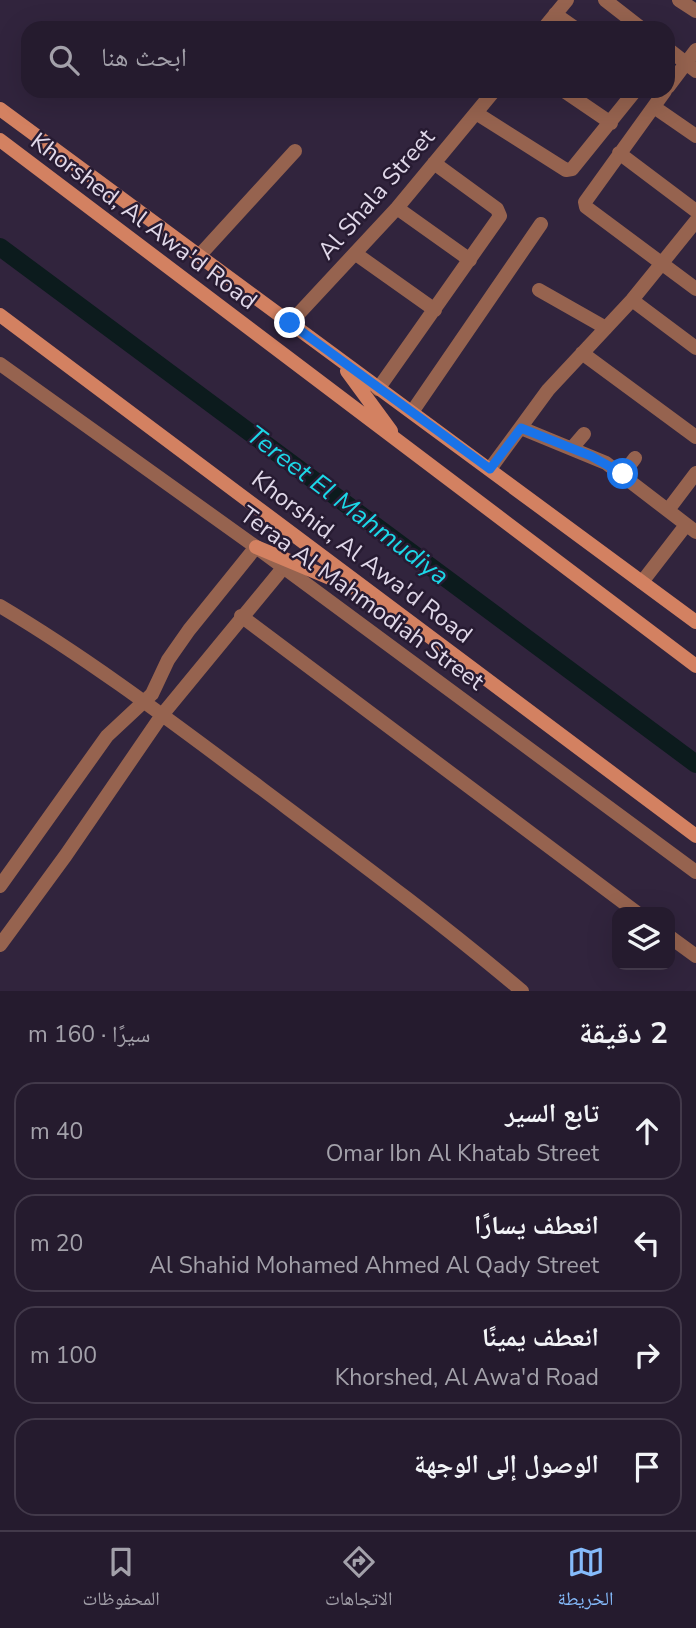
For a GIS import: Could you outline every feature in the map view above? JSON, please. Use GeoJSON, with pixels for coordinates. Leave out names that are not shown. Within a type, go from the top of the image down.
{"type":"FeatureCollection","features":[{"type":"Feature","properties":{"kind":"main road","name":"Khorshed, Al Awa'd Road"},"geometry":{"type":"LineString","coordinates":[[0,109],[696,622]]}},
{"type":"Feature","properties":{"kind":"main road","name":"Khorshed, Al Awa'd Road"},"geometry":{"type":"LineString","coordinates":[[0,140],[696,666]]}},
{"type":"Feature","properties":{"kind":"main road","name":"Khorshid, Al Awa'd Road"},"geometry":{"type":"LineString","coordinates":[[0,315],[696,836]]}},
{"type":"Feature","properties":{"kind":"main road"},"geometry":{"type":"LineString","coordinates":[[338,358],[400,443]]}},
{"type":"Feature","properties":{"kind":"main road"},"geometry":{"type":"LineString","coordinates":[[256,547],[382,600]]}},
{"type":"Feature","properties":{"kind":"street"},"geometry":{"type":"LineString","coordinates":[[550,21],[567,0]]}},
{"type":"Feature","properties":{"kind":"street"},"geometry":{"type":"LineString","coordinates":[[605,0],[632,21]]}},
{"type":"Feature","properties":{"kind":"street"},"geometry":{"type":"LineString","coordinates":[[679,0],[696,12]]}},
{"type":"Feature","properties":{"kind":"street"},"geometry":{"type":"LineString","coordinates":[[555,14],[565,21]]}},
{"type":"Feature","properties":{"kind":"street"},"geometry":{"type":"LineString","coordinates":[[675,82],[691,67],[696,50]]}},
{"type":"Feature","properties":{"kind":"street"},"geometry":{"type":"LineString","coordinates":[[675,54],[691,67]]}},
{"type":"Feature","properties":{"kind":"street","name":"Al Shala Street"},"geometry":{"type":"LineString","coordinates":[[290,323],[397,208],[488,98]]}},
{"type":"Feature","properties":{"kind":"street"},"geometry":{"type":"LineString","coordinates":[[574,98],[611,123]]}},
{"type":"Feature","properties":{"kind":"street"},"geometry":{"type":"LineString","coordinates":[[476,113],[566,170],[572,169],[630,98]]}},
{"type":"Feature","properties":{"kind":"street"},"geometry":{"type":"LineString","coordinates":[[660,98],[584,202],[586,207],[696,289]]}},
{"type":"Feature","properties":{"kind":"street"},"geometry":{"type":"LineString","coordinates":[[654,107],[696,136]]}},
{"type":"Feature","properties":{"kind":"street"},"geometry":{"type":"LineString","coordinates":[[199,256],[295,151]]}},
{"type":"Feature","properties":{"kind":"street"},"geometry":{"type":"LineString","coordinates":[[619,153],[696,211]]}},
{"type":"Feature","properties":{"kind":"street"},"geometry":{"type":"LineString","coordinates":[[378,389],[500,216],[497,209],[434,163]]}},
{"type":"Feature","properties":{"kind":"street"},"geometry":{"type":"LineString","coordinates":[[397,208],[470,260]]}},
{"type":"Feature","properties":{"kind":"street"},"geometry":{"type":"LineString","coordinates":[[490,469],[582,353],[632,300],[696,221]]}},
{"type":"Feature","properties":{"kind":"street"},"geometry":{"type":"LineString","coordinates":[[412,412],[541,224]]}},
{"type":"Feature","properties":{"kind":"street"},"geometry":{"type":"LineString","coordinates":[[356,254],[435,310]]}},
{"type":"Feature","properties":{"kind":"street"},"geometry":{"type":"LineString","coordinates":[[539,290],[606,328]]}},
{"type":"Feature","properties":{"kind":"street"},"geometry":{"type":"LineString","coordinates":[[632,300],[696,348]]}},
{"type":"Feature","properties":{"kind":"street"},"geometry":{"type":"LineString","coordinates":[[582,353],[696,437]]}},
{"type":"Feature","properties":{"kind":"street","name":"Teraa Al Mahmodiah Street"},"geometry":{"type":"LineString","coordinates":[[0,364],[256,547],[696,872]]}},
{"type":"Feature","properties":{"kind":"street"},"geometry":{"type":"LineString","coordinates":[[521,428],[572,448],[623,474],[691,528],[642,582]]}},
{"type":"Feature","properties":{"kind":"street"},"geometry":{"type":"LineString","coordinates":[[572,448],[584,434]]}},
{"type":"Feature","properties":{"kind":"street"},"geometry":{"type":"LineString","coordinates":[[623,474],[635,458]]}},
{"type":"Feature","properties":{"kind":"street"},"geometry":{"type":"LineString","coordinates":[[668,510],[696,473]]}},
{"type":"Feature","properties":{"kind":"street"},"geometry":{"type":"LineString","coordinates":[[0,886],[107,736],[152,694],[168,660],[189,630],[256,547]]}},
{"type":"Feature","properties":{"kind":"street"},"geometry":{"type":"LineString","coordinates":[[0,945],[66,855],[162,715],[283,568]]}},
{"type":"Feature","properties":{"kind":"street"},"geometry":{"type":"LineString","coordinates":[[0,606],[84,658],[162,715],[458,937],[522,991]]}},
{"type":"Feature","properties":{"kind":"street"},"geometry":{"type":"LineString","coordinates":[[241,616],[629,907]]}},
{"type":"Feature","properties":{"kind":"street"},"geometry":{"type":"LineString","coordinates":[[675,941],[696,956]]}},
{"type":"Feature","properties":{"kind":"waterway","name":"Tereet El Mahmudiya"},"geometry":{"type":"LineString","coordinates":[[0,247],[696,764]]}},
{"type":"Feature","properties":{"kind":"route"},"geometry":{"type":"LineString","coordinates":[[290,323],[490,469],[521,428],[591,456],[623,474]]}}]}
